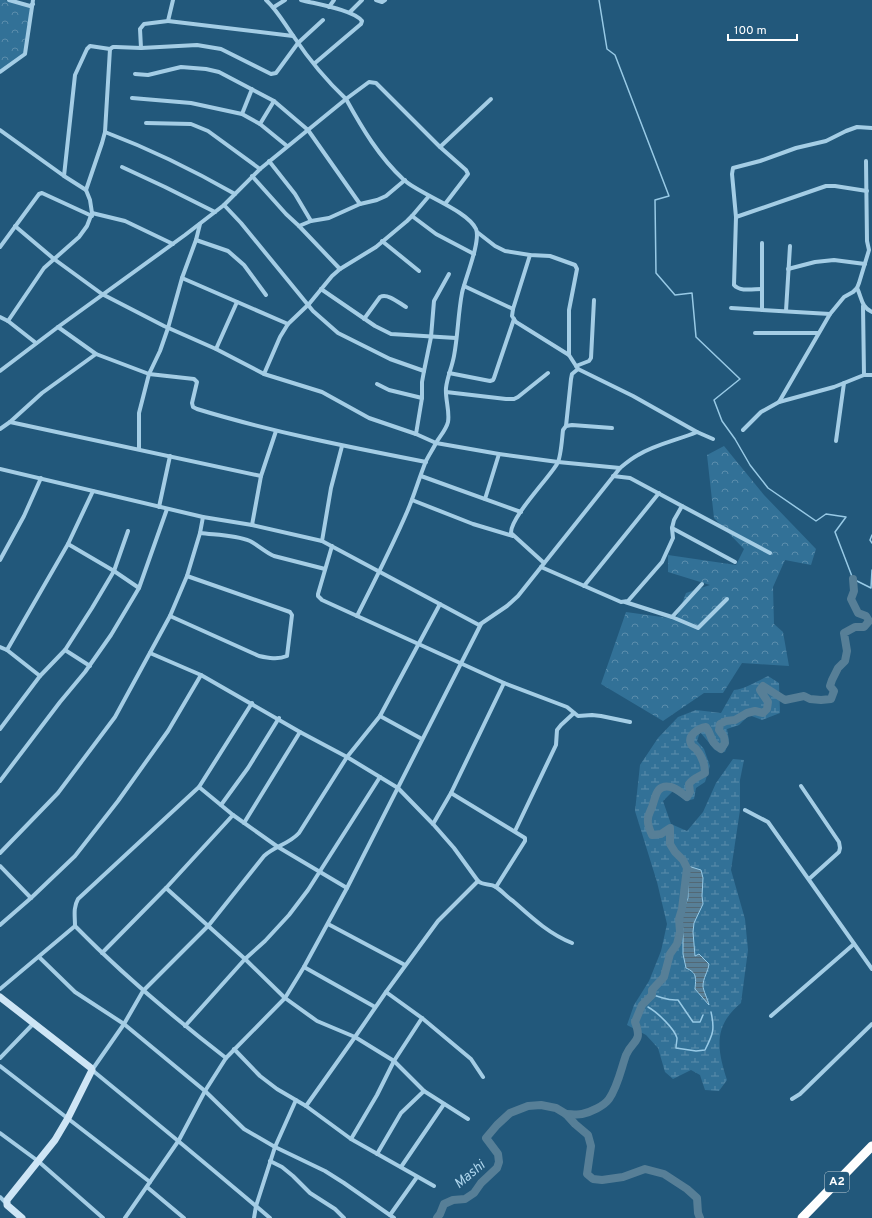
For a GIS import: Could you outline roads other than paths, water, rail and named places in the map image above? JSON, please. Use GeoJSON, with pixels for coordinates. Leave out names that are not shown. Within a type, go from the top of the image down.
{"type":"FeatureCollection","features":[{"type":"Feature","properties":{"kind":"highway","name":"A2"},"geometry":{"type":"LineString","coordinates":[[810,1218],[823,1201],[872,1146]]}},
{"type":"Feature","properties":{"kind":"highway","name":"A2"},"geometry":{"type":"LineString","coordinates":[[802,1218],[823,1201],[872,1155]]}},
{"type":"Feature","properties":{"kind":"street"},"geometry":{"type":"LineString","coordinates":[[9,0],[30,6],[33,2]]}},
{"type":"Feature","properties":{"kind":"street"},"geometry":{"type":"LineString","coordinates":[[168,21],[173,0]]}},
{"type":"Feature","properties":{"kind":"street"},"geometry":{"type":"LineString","coordinates":[[266,0],[274,7],[298,43],[346,99],[362,128],[386,161],[405,180],[429,196],[460,213],[469,221],[477,232],[495,246],[505,251],[530,256],[550,256],[575,265],[577,269],[569,310],[569,355]]}},
{"type":"Feature","properties":{"kind":"street"},"geometry":{"type":"LineString","coordinates":[[274,7],[285,0]]}},
{"type":"Feature","properties":{"kind":"street"},"geometry":{"type":"LineString","coordinates":[[301,0],[350,12],[362,19],[362,24],[315,63]]}},
{"type":"Feature","properties":{"kind":"street"},"geometry":{"type":"LineString","coordinates":[[329,7],[334,0]]}},
{"type":"Feature","properties":{"kind":"street"},"geometry":{"type":"LineString","coordinates":[[350,12],[362,0]]}},
{"type":"Feature","properties":{"kind":"street"},"geometry":{"type":"LineString","coordinates":[[376,0],[382,2],[385,0]]}},
{"type":"Feature","properties":{"kind":"street"},"geometry":{"type":"LineString","coordinates":[[0,72],[25,54],[33,2]]}},
{"type":"Feature","properties":{"kind":"street"},"geometry":{"type":"LineString","coordinates":[[64,176],[75,75],[87,49],[90,46],[110,49],[116,46],[141,48],[197,45],[221,49],[271,74],[274,74],[298,43],[323,20]]}},
{"type":"Feature","properties":{"kind":"street"},"geometry":{"type":"LineString","coordinates":[[141,48],[140,29],[144,24],[168,21],[293,36]]}},
{"type":"Feature","properties":{"kind":"street"},"geometry":{"type":"LineString","coordinates":[[86,190],[105,132],[110,49]]}},
{"type":"Feature","properties":{"kind":"street"},"geometry":{"type":"LineString","coordinates":[[135,74],[148,75],[181,67],[206,69],[219,72],[274,101],[308,130],[360,204]]}},
{"type":"Feature","properties":{"kind":"street"},"geometry":{"type":"LineString","coordinates":[[0,371],[102,294],[200,224],[224,205],[269,161],[369,82],[376,83],[440,147],[466,170],[468,174],[445,204]]}},
{"type":"Feature","properties":{"kind":"street"},"geometry":{"type":"LineString","coordinates":[[242,114],[252,89]]}},
{"type":"Feature","properties":{"kind":"street"},"geometry":{"type":"LineString","coordinates":[[132,98],[191,103],[242,114],[260,124],[288,146]]}},
{"type":"Feature","properties":{"kind":"street"},"geometry":{"type":"LineString","coordinates":[[440,147],[491,99]]}},
{"type":"Feature","properties":{"kind":"street"},"geometry":{"type":"LineString","coordinates":[[260,124],[274,101]]}},
{"type":"Feature","properties":{"kind":"street"},"geometry":{"type":"LineString","coordinates":[[146,123],[191,124],[208,132],[260,169]]}},
{"type":"Feature","properties":{"kind":"street"},"geometry":{"type":"LineString","coordinates":[[762,289],[740,289],[734,285],[736,216],[732,174],[733,168],[760,161],[796,148],[826,141],[857,127],[872,128]]}},
{"type":"Feature","properties":{"kind":"street"},"geometry":{"type":"LineString","coordinates":[[0,130],[86,190],[90,200],[92,214],[88,226],[79,237],[44,268],[8,321]]}},
{"type":"Feature","properties":{"kind":"street"},"geometry":{"type":"LineString","coordinates":[[105,132],[159,154],[235,194]]}},
{"type":"Feature","properties":{"kind":"street"},"geometry":{"type":"LineString","coordinates":[[269,161],[295,194],[311,221]]}},
{"type":"Feature","properties":{"kind":"street"},"geometry":{"type":"LineString","coordinates":[[780,402],[830,314],[844,298],[857,288],[859,283],[870,251],[867,241],[866,161]]}},
{"type":"Feature","properties":{"kind":"street"},"geometry":{"type":"LineString","coordinates":[[122,167],[214,212]]}},
{"type":"Feature","properties":{"kind":"street"},"geometry":{"type":"LineString","coordinates":[[252,176],[286,214],[340,269]]}},
{"type":"Feature","properties":{"kind":"street"},"geometry":{"type":"LineString","coordinates":[[299,226],[311,221],[329,218],[360,204],[377,200],[386,196],[405,180]]}},
{"type":"Feature","properties":{"kind":"street"},"geometry":{"type":"LineString","coordinates":[[736,216],[826,186],[866,191]]}},
{"type":"Feature","properties":{"kind":"street"},"geometry":{"type":"LineString","coordinates":[[0,247],[39,194],[42,193],[92,214],[125,221],[173,244]]}},
{"type":"Feature","properties":{"kind":"street"},"geometry":{"type":"LineString","coordinates":[[264,374],[280,337],[288,324],[309,304],[332,276],[340,269],[376,247],[412,216],[429,196]]}},
{"type":"Feature","properties":{"kind":"street"},"geometry":{"type":"LineString","coordinates":[[224,205],[241,223],[309,304],[313,311],[338,333],[390,359],[424,371]]}},
{"type":"Feature","properties":{"kind":"street"},"geometry":{"type":"LineString","coordinates":[[412,216],[436,234],[474,254]]}},
{"type":"Feature","properties":{"kind":"street"},"geometry":{"type":"LineString","coordinates":[[139,449],[140,413],[149,374],[160,351],[168,328],[182,278],[196,240],[200,224]]}},
{"type":"Feature","properties":{"kind":"street"},"geometry":{"type":"LineString","coordinates":[[16,226],[54,259],[102,294],[168,328],[216,349],[264,374],[322,392],[369,418],[416,434],[436,443],[499,454],[620,468]]}},
{"type":"Feature","properties":{"kind":"street"},"geometry":{"type":"LineString","coordinates":[[357,616],[380,571],[412,500],[426,462],[448,422],[446,392],[449,373],[454,358],[460,305],[474,254],[477,232]]}},
{"type":"Feature","properties":{"kind":"street"},"geometry":{"type":"LineString","coordinates":[[196,240],[228,251],[244,266],[266,296]]}},
{"type":"Feature","properties":{"kind":"street"},"geometry":{"type":"LineString","coordinates":[[382,241],[419,271]]}},
{"type":"Feature","properties":{"kind":"street"},"geometry":{"type":"LineString","coordinates":[[762,243],[762,310]]}},
{"type":"Feature","properties":{"kind":"street"},"geometry":{"type":"LineString","coordinates":[[786,311],[790,246]]}},
{"type":"Feature","properties":{"kind":"street"},"geometry":{"type":"LineString","coordinates":[[449,373],[490,381],[493,380],[514,319],[512,316],[513,309],[530,256]]}},
{"type":"Feature","properties":{"kind":"street"},"geometry":{"type":"LineString","coordinates":[[788,269],[815,262],[834,260],[865,264]]}},
{"type":"Feature","properties":{"kind":"street"},"geometry":{"type":"LineString","coordinates":[[416,434],[422,398],[422,382],[431,337],[434,301],[449,274]]}},
{"type":"Feature","properties":{"kind":"street"},"geometry":{"type":"LineString","coordinates":[[182,278],[288,324]]}},
{"type":"Feature","properties":{"kind":"street"},"geometry":{"type":"LineString","coordinates":[[464,286],[513,309]]}},
{"type":"Feature","properties":{"kind":"street"},"geometry":{"type":"LineString","coordinates":[[857,288],[861,296],[863,306],[864,375]]}},
{"type":"Feature","properties":{"kind":"street"},"geometry":{"type":"LineString","coordinates":[[321,289],[364,319],[390,334],[456,338]]}},
{"type":"Feature","properties":{"kind":"street"},"geometry":{"type":"LineString","coordinates":[[364,319],[380,297],[383,296],[387,296],[406,307]]}},
{"type":"Feature","properties":{"kind":"street"},"geometry":{"type":"LineString","coordinates":[[544,563],[511,533],[511,529],[521,512],[558,462],[566,426],[572,374],[577,367],[589,361],[591,358],[594,300]]}},
{"type":"Feature","properties":{"kind":"street"},"geometry":{"type":"LineString","coordinates":[[216,349],[237,302]]}},
{"type":"Feature","properties":{"kind":"street"},"geometry":{"type":"LineString","coordinates":[[863,306],[872,312]]}},
{"type":"Feature","properties":{"kind":"street"},"geometry":{"type":"LineString","coordinates":[[731,308],[830,314]]}},
{"type":"Feature","properties":{"kind":"street"},"geometry":{"type":"LineString","coordinates":[[0,317],[8,321],[36,343]]}},
{"type":"Feature","properties":{"kind":"street"},"geometry":{"type":"LineString","coordinates":[[514,319],[569,355],[577,367],[697,432],[713,439]]}},
{"type":"Feature","properties":{"kind":"street"},"geometry":{"type":"LineString","coordinates":[[58,327],[96,354],[149,374],[192,378],[197,382],[192,403],[193,407],[205,412],[276,431],[342,446],[426,462]]}},
{"type":"Feature","properties":{"kind":"street"},"geometry":{"type":"LineString","coordinates":[[755,333],[818,334]]}},
{"type":"Feature","properties":{"kind":"street"},"geometry":{"type":"LineString","coordinates":[[0,429],[42,393],[96,354]]}},
{"type":"Feature","properties":{"kind":"street"},"geometry":{"type":"LineString","coordinates":[[446,392],[506,400],[514,399],[548,373]]}},
{"type":"Feature","properties":{"kind":"street"},"geometry":{"type":"LineString","coordinates":[[742,430],[761,412],[780,402],[834,387],[864,375],[872,375]]}},
{"type":"Feature","properties":{"kind":"street"},"geometry":{"type":"LineString","coordinates":[[836,441],[844,383]]}},
{"type":"Feature","properties":{"kind":"street"},"geometry":{"type":"LineString","coordinates":[[377,384],[389,390],[422,398]]}},
{"type":"Feature","properties":{"kind":"street"},"geometry":{"type":"LineString","coordinates":[[10,422],[261,476]]}},
{"type":"Feature","properties":{"kind":"street"},"geometry":{"type":"LineString","coordinates":[[566,426],[572,425],[612,428]]}},
{"type":"Feature","properties":{"kind":"street"},"geometry":{"type":"LineString","coordinates":[[252,525],[261,476],[276,431]]}},
{"type":"Feature","properties":{"kind":"street"},"geometry":{"type":"LineString","coordinates":[[125,1218],[179,1140],[205,1091],[226,1058],[285,998],[304,967],[347,888],[481,624],[507,606],[518,596],[620,468],[638,454],[672,440],[686,437],[697,432]]}},
{"type":"Feature","properties":{"kind":"street"},"geometry":{"type":"LineString","coordinates":[[322,541],[331,488],[342,446]]}},
{"type":"Feature","properties":{"kind":"street"},"geometry":{"type":"LineString","coordinates":[[485,499],[499,454]]}},
{"type":"Feature","properties":{"kind":"street"},"geometry":{"type":"LineString","coordinates":[[159,507],[170,456]]}},
{"type":"Feature","properties":{"kind":"street"},"geometry":{"type":"LineString","coordinates":[[0,469],[203,518],[252,525],[322,541],[477,624],[481,624]]}},
{"type":"Feature","properties":{"kind":"street"},"geometry":{"type":"LineString","coordinates":[[421,476],[521,512]]}},
{"type":"Feature","properties":{"kind":"street"},"geometry":{"type":"LineString","coordinates":[[613,476],[630,478],[770,553]]}},
{"type":"Feature","properties":{"kind":"street"},"geometry":{"type":"LineString","coordinates":[[0,560],[24,516],[41,478]]}},
{"type":"Feature","properties":{"kind":"street"},"geometry":{"type":"LineString","coordinates":[[7,650],[68,544],[93,491]]}},
{"type":"Feature","properties":{"kind":"street"},"geometry":{"type":"LineString","coordinates":[[584,586],[659,493]]}},
{"type":"Feature","properties":{"kind":"street"},"geometry":{"type":"LineString","coordinates":[[412,500],[473,524],[515,537]]}},
{"type":"Feature","properties":{"kind":"street"},"geometry":{"type":"LineString","coordinates":[[625,602],[628,601],[662,562],[673,538],[672,528],[674,520],[682,506]]}},
{"type":"Feature","properties":{"kind":"street"},"geometry":{"type":"LineString","coordinates":[[0,781],[90,666],[111,635],[138,588],[167,509]]}},
{"type":"Feature","properties":{"kind":"street"},"geometry":{"type":"LineString","coordinates":[[0,853],[58,793],[115,717],[170,616],[187,576],[203,518]]}},
{"type":"Feature","properties":{"kind":"street"},"geometry":{"type":"LineString","coordinates":[[672,528],[735,562]]}},
{"type":"Feature","properties":{"kind":"street"},"geometry":{"type":"LineString","coordinates":[[0,729],[40,676],[65,650],[114,571],[128,531]]}},
{"type":"Feature","properties":{"kind":"street"},"geometry":{"type":"LineString","coordinates":[[200,533],[239,538],[251,542],[274,556],[325,569]]}},
{"type":"Feature","properties":{"kind":"street"},"geometry":{"type":"LineString","coordinates":[[68,544],[114,571],[138,588]]}},
{"type":"Feature","properties":{"kind":"street"},"geometry":{"type":"LineString","coordinates":[[332,546],[318,596],[322,600],[504,683],[567,707],[578,716],[601,716],[630,722]]}},
{"type":"Feature","properties":{"kind":"street"},"geometry":{"type":"LineString","coordinates":[[541,567],[621,602],[625,602],[698,628],[727,599]]}},
{"type":"Feature","properties":{"kind":"street"},"geometry":{"type":"LineString","coordinates":[[170,616],[259,656],[271,659],[283,658],[287,656],[292,615],[290,612],[187,576]]}},
{"type":"Feature","properties":{"kind":"street"},"geometry":{"type":"LineString","coordinates":[[672,618],[702,584]]}},
{"type":"Feature","properties":{"kind":"street"},"geometry":{"type":"LineString","coordinates":[[2,1199],[8,1198],[55,1140],[68,1118],[92,1070],[124,1024],[143,991],[209,925],[264,856],[294,839],[300,833],[347,757],[380,716],[440,604]]}},
{"type":"Feature","properties":{"kind":"street"},"geometry":{"type":"LineString","coordinates":[[0,647],[7,650],[40,676]]}},
{"type":"Feature","properties":{"kind":"street"},"geometry":{"type":"LineString","coordinates":[[65,650],[90,666]]}},
{"type":"Feature","properties":{"kind":"street"},"geometry":{"type":"LineString","coordinates":[[150,653],[202,675],[300,732],[347,757],[398,788],[454,848],[478,881],[483,884],[496,887],[550,932],[559,938],[572,943]]}},
{"type":"Feature","properties":{"kind":"street"},"geometry":{"type":"LineString","coordinates":[[0,925],[75,856],[118,801],[168,731],[202,675]]}},
{"type":"Feature","properties":{"kind":"street"},"geometry":{"type":"LineString","coordinates":[[433,824],[451,793],[504,683]]}},
{"type":"Feature","properties":{"kind":"street"},"geometry":{"type":"LineString","coordinates":[[226,1058],[143,991],[102,953],[75,926],[74,912],[75,904],[78,899],[199,786],[252,703]]}},
{"type":"Feature","properties":{"kind":"street"},"geometry":{"type":"LineString","coordinates":[[514,831],[556,745],[557,730],[574,713]]}},
{"type":"Feature","properties":{"kind":"street"},"geometry":{"type":"LineString","coordinates":[[380,716],[422,739]]}},
{"type":"Feature","properties":{"kind":"street"},"geometry":{"type":"LineString","coordinates":[[221,805],[248,768],[278,718]]}},
{"type":"Feature","properties":{"kind":"street"},"geometry":{"type":"LineString","coordinates":[[244,823],[300,732]]}},
{"type":"Feature","properties":{"kind":"street"},"geometry":{"type":"LineString","coordinates":[[185,1026],[245,959],[265,941],[289,915],[320,872],[380,777]]}},
{"type":"Feature","properties":{"kind":"street"},"geometry":{"type":"LineString","coordinates":[[199,786],[233,815],[278,847],[347,888]]}},
{"type":"Feature","properties":{"kind":"street"},"geometry":{"type":"LineString","coordinates":[[801,786],[839,842],[840,848],[839,852],[809,879]]}},
{"type":"Feature","properties":{"kind":"street"},"geometry":{"type":"LineString","coordinates":[[451,793],[525,838],[526,841],[496,887]]}},
{"type":"Feature","properties":{"kind":"street"},"geometry":{"type":"LineString","coordinates":[[745,810],[768,822],[872,969]]}},
{"type":"Feature","properties":{"kind":"street"},"geometry":{"type":"LineString","coordinates":[[102,953],[166,888],[233,815]]}},
{"type":"Feature","properties":{"kind":"street"},"geometry":{"type":"LineString","coordinates":[[0,866],[31,898]]}},
{"type":"Feature","properties":{"kind":"street"},"geometry":{"type":"LineString","coordinates":[[306,1106],[375,1007],[438,921],[478,881]]}},
{"type":"Feature","properties":{"kind":"street"},"geometry":{"type":"LineString","coordinates":[[166,888],[209,925],[285,998],[317,1021],[355,1037],[394,1061],[424,1091],[468,1119]]}},
{"type":"Feature","properties":{"kind":"street"},"geometry":{"type":"LineString","coordinates":[[328,924],[405,965]]}},
{"type":"Feature","properties":{"kind":"street"},"geometry":{"type":"LineString","coordinates":[[0,989],[75,926]]}},
{"type":"Feature","properties":{"kind":"street"},"geometry":{"type":"LineString","coordinates":[[771,1016],[854,944]]}},
{"type":"Feature","properties":{"kind":"street"},"geometry":{"type":"LineString","coordinates":[[39,957],[75,992],[124,1024],[205,1091],[244,1129],[275,1147],[325,1171],[392,1217],[417,1177]]}},
{"type":"Feature","properties":{"kind":"street"},"geometry":{"type":"LineString","coordinates":[[304,967],[375,1007]]}},
{"type":"Feature","properties":{"kind":"street"},"geometry":{"type":"LineString","coordinates":[[386,992],[422,1018],[471,1059],[483,1077]]}},
{"type":"Feature","properties":{"kind":"street"},"geometry":{"type":"LineString","coordinates":[[0,997],[91,1068],[179,1140],[228,1184],[270,1218]]}},
{"type":"Feature","properties":{"kind":"street"},"geometry":{"type":"LineString","coordinates":[[351,1139],[377,1095],[394,1061],[422,1018]]}},
{"type":"Feature","properties":{"kind":"street"},"geometry":{"type":"LineString","coordinates":[[0,1058],[33,1024]]}},
{"type":"Feature","properties":{"kind":"street"},"geometry":{"type":"LineString","coordinates":[[792,1099],[800,1094],[872,1024]]}},
{"type":"Feature","properties":{"kind":"street"},"geometry":{"type":"LineString","coordinates":[[234,1049],[260,1076],[306,1106],[351,1139],[434,1186]]}},
{"type":"Feature","properties":{"kind":"street"},"geometry":{"type":"LineString","coordinates":[[0,1066],[150,1182]]}},
{"type":"Feature","properties":{"kind":"street"},"geometry":{"type":"LineString","coordinates":[[377,1154],[400,1113],[424,1091]]}},
{"type":"Feature","properties":{"kind":"street"},"geometry":{"type":"LineString","coordinates":[[254,1218],[256,1206],[270,1161],[296,1100]]}},
{"type":"Feature","properties":{"kind":"street"},"geometry":{"type":"LineString","coordinates":[[401,1167],[444,1104]]}},
{"type":"Feature","properties":{"kind":"street"},"geometry":{"type":"LineString","coordinates":[[0,1133],[38,1161],[102,1218]]}},
{"type":"Feature","properties":{"kind":"street"},"geometry":{"type":"LineString","coordinates":[[270,1161],[282,1167],[310,1193],[335,1209],[344,1218]]}},
{"type":"Feature","properties":{"kind":"street"},"geometry":{"type":"LineString","coordinates":[[147,1187],[184,1218]]}},
{"type":"Feature","properties":{"kind":"street"},"geometry":{"type":"LineString","coordinates":[[2,1199],[22,1218]]}},
{"type":"Feature","properties":{"kind":"waterway"},"geometry":{"type":"LineString","coordinates":[[599,0],[607,49],[615,55],[669,196],[655,200],[656,273],[675,295],[692,293],[696,337],[740,379],[714,400],[722,421],[735,439],[750,465],[768,488],[816,521],[826,514],[846,517],[835,532],[853,579],[871,588],[872,570]]}},
{"type":"Feature","properties":{"kind":"waterway"},"geometry":{"type":"LineString","coordinates":[[872,535],[870,540],[872,543]]}},
{"type":"Feature","properties":{"kind":"waterway"},"geometry":{"type":"LineString","coordinates":[[566,1114],[580,1114],[589,1112],[601,1106],[609,1099],[617,1083],[626,1055],[638,1037],[635,1022],[642,1005],[652,995],[652,990],[664,977],[670,954],[677,944],[680,932],[679,919],[682,909],[687,868],[683,860],[670,844],[670,828],[661,834],[652,835],[648,823],[648,817],[656,794],[660,789],[666,786],[679,791],[687,797],[690,792],[689,784],[694,779],[705,773],[701,757],[690,741],[694,732],[706,727],[715,744],[721,749],[725,743],[724,737],[719,730],[720,724],[726,721],[735,720],[747,713],[755,711],[763,713],[767,709],[768,702],[760,690],[763,686],[785,700],[804,696],[810,699],[831,699],[834,691],[830,686],[838,668],[845,661],[847,651],[844,633],[855,627],[864,627],[869,621],[866,616],[858,613],[851,599],[854,591],[853,579]]}},
{"type":"Feature","properties":{"kind":"waterway"},"geometry":{"type":"LineString","coordinates":[[652,995],[678,1000],[693,1022],[700,1022],[703,1015]]}},
{"type":"Feature","properties":{"kind":"waterway"},"geometry":{"type":"LineString","coordinates":[[648,1007],[669,1025],[677,1038],[676,1048],[696,1051],[705,1050],[710,1040],[713,1028],[711,1012]]}},
{"type":"Feature","properties":{"kind":"waterway","name":"Mashi"},"geometry":{"type":"LineString","coordinates":[[437,1218],[444,1204],[453,1200],[465,1199],[474,1193],[481,1183],[497,1168],[499,1162],[498,1154],[486,1138],[497,1125],[510,1113],[528,1106],[541,1105],[556,1108],[566,1114],[588,1135],[591,1146],[587,1174],[593,1179],[602,1180],[623,1177],[645,1169],[664,1174],[687,1189],[697,1198],[698,1213],[700,1218]]}}]}
